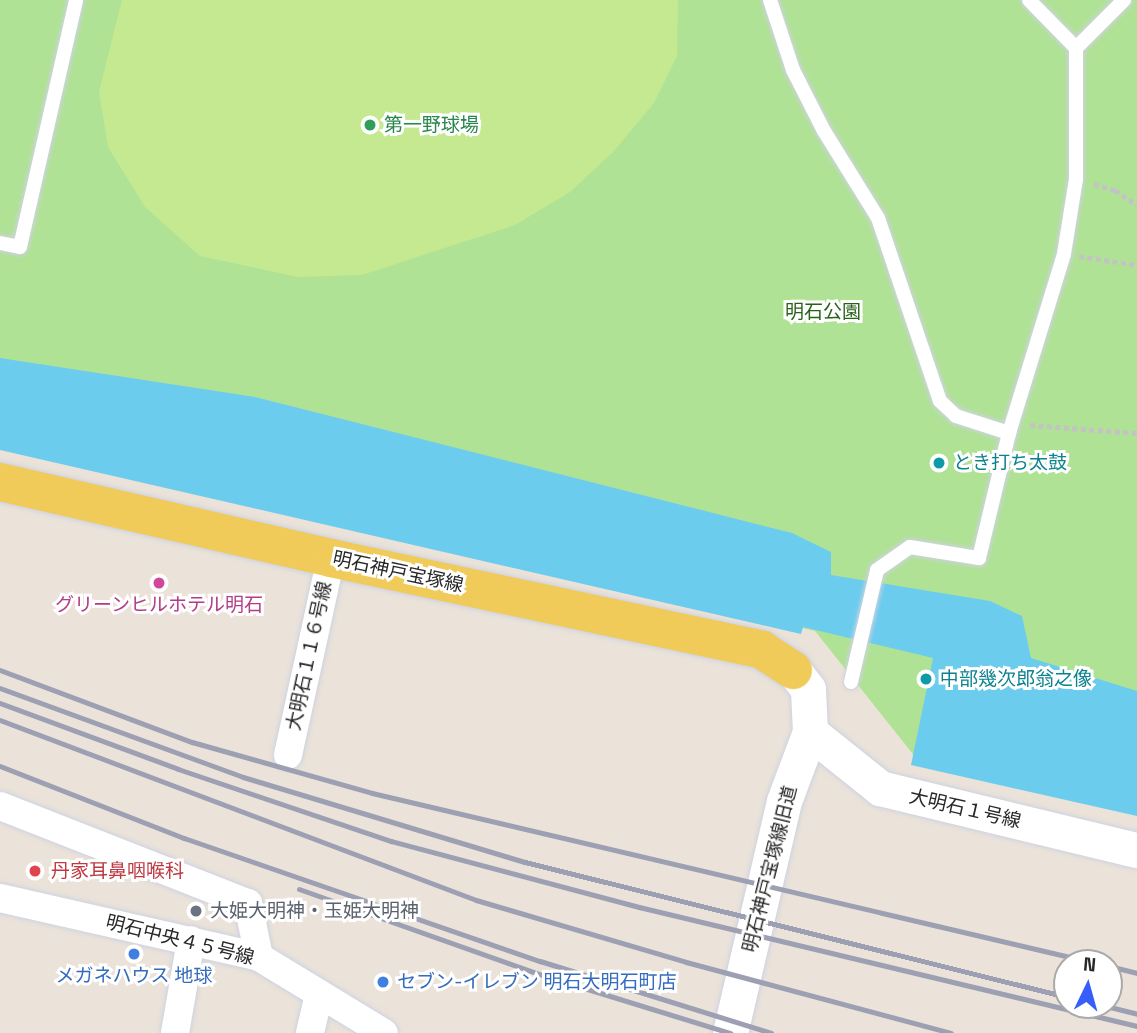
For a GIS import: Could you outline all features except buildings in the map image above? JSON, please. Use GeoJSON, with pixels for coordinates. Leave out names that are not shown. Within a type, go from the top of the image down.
{"type":"FeatureCollection","features":[{"type":"Feature","properties":{"kind":"main road","name":"明石神戸宝塚線"},"geometry":{"type":"LineString","coordinates":[[0,482],[331,558],[762,650],[793,670]]}},
{"type":"Feature","properties":{"kind":"street","name":"大明石１１６号線"},"geometry":{"type":"LineString","coordinates":[[288,755],[331,558]]}},
{"type":"Feature","properties":{"kind":"street","name":"明石神戸宝塚線旧道"},"geometry":{"type":"LineString","coordinates":[[730,1033],[784,801],[810,732],[808,689],[793,670]]}},
{"type":"Feature","properties":{"kind":"street","name":"大明石１号線"},"geometry":{"type":"LineString","coordinates":[[810,732],[880,789],[1137,850]]}},
{"type":"Feature","properties":{"kind":"street"},"geometry":{"type":"LineString","coordinates":[[0,806],[248,903],[259,957]]}},
{"type":"Feature","properties":{"kind":"street","name":"明石中央４５号線"},"geometry":{"type":"LineString","coordinates":[[0,898],[259,957],[384,1033]]}},
{"type":"Feature","properties":{"kind":"street"},"geometry":{"type":"LineString","coordinates":[[175,1033],[191,940]]}},
{"type":"Feature","properties":{"kind":"street"},"geometry":{"type":"LineString","coordinates":[[310,1033],[319,994]]}},
{"type":"Feature","properties":{"kind":"lane"},"geometry":{"type":"LineString","coordinates":[[0,243],[20,247],[76,0]]}},
{"type":"Feature","properties":{"kind":"lane"},"geometry":{"type":"LineString","coordinates":[[770,0],[793,70],[824,131],[878,218],[940,401],[956,416],[1011,428]]}},
{"type":"Feature","properties":{"kind":"lane"},"geometry":{"type":"LineString","coordinates":[[851,682],[877,570],[910,547],[979,558],[1011,428],[1064,254],[1076,179],[1076,48],[1029,0]]}},
{"type":"Feature","properties":{"kind":"lane"},"geometry":{"type":"LineString","coordinates":[[1076,48],[1124,0]]}},
{"type":"Feature","properties":{"kind":"path"},"geometry":{"type":"LineString","coordinates":[[1076,179],[1115,190],[1137,205]]}},
{"type":"Feature","properties":{"kind":"path"},"geometry":{"type":"LineString","coordinates":[[1064,254],[1137,265]]}},
{"type":"Feature","properties":{"kind":"path"},"geometry":{"type":"LineString","coordinates":[[1011,428],[1137,433]]}},
{"type":"Feature","properties":{"kind":"green space","name":"明石公園"},"geometry":{"type":"Polygon","coordinates":[[[0,0],[1137,0],[1137,808],[916,758],[815,631],[0,445],[0,0]]]}},
{"type":"Feature","properties":{"kind":"green space","name":"第一野球場"},"geometry":{"type":"Polygon","coordinates":[[[122,0],[678,0],[677,56],[654,103],[614,151],[570,192],[515,225],[362,275],[298,277],[200,256],[145,207],[108,147],[99,92],[122,0]]]}},
{"type":"Feature","properties":{"kind":"water"},"geometry":{"type":"Polygon","coordinates":[[[0,358],[255,397],[792,533],[831,552],[831,575],[990,601],[1022,616],[1031,658],[1137,691],[1137,816],[911,765],[933,658],[803,627],[801,634],[0,450],[0,358]]]}},
{"type":"Feature","properties":{"kind":"railway"},"geometry":{"type":"LineString","coordinates":[[0,670],[192,742],[372,793],[1053,953]]}},
{"type":"Feature","properties":{"kind":"railway"},"geometry":{"type":"LineString","coordinates":[[0,688],[243,777],[525,862],[1053,994]]}},
{"type":"Feature","properties":{"kind":"railway"},"geometry":{"type":"LineString","coordinates":[[0,703],[178,769],[391,841],[639,907],[1137,1026]]}},
{"type":"Feature","properties":{"kind":"railway"},"geometry":{"type":"LineString","coordinates":[[0,720],[476,900],[686,962],[951,1033]]}},
{"type":"Feature","properties":{"kind":"railway"},"geometry":{"type":"LineString","coordinates":[[0,766],[184,838],[540,961],[771,1033]]}},
{"type":"Feature","properties":{"kind":"railway"},"geometry":{"type":"LineString","coordinates":[[299,889],[545,976],[730,1033]]}},
{"type":"Feature","properties":{"kind":"railway"},"geometry":{"type":"LineString","coordinates":[[1123,970],[1137,973]]}},
{"type":"Feature","properties":{"kind":"railway"},"geometry":{"type":"LineString","coordinates":[[1123,1010],[1137,1014]]}},
{"type":"Feature","properties":{"kind":"place","name":"第一野球場"},"geometry":{"type":"Point","coordinates":[370,125]}},
{"type":"Feature","properties":{"kind":"place","name":"とき打ち太鼓"},"geometry":{"type":"Point","coordinates":[939,463]}},
{"type":"Feature","properties":{"kind":"place","name":"グリーンヒルホテル明石"},"geometry":{"type":"Point","coordinates":[159,583]}},
{"type":"Feature","properties":{"kind":"place","name":"中部幾次郎翁之像"},"geometry":{"type":"Point","coordinates":[926,679]}},
{"type":"Feature","properties":{"kind":"place","name":"丹家耳鼻咽喉科"},"geometry":{"type":"Point","coordinates":[35,871]}},
{"type":"Feature","properties":{"kind":"place","name":"大姫大明神・玉姫大明神"},"geometry":{"type":"Point","coordinates":[196,911]}},
{"type":"Feature","properties":{"kind":"place","name":"メガネハウス 地球"},"geometry":{"type":"Point","coordinates":[134,954]}},
{"type":"Feature","properties":{"kind":"place","name":"セブン-イレブン 明石大明石町店"},"geometry":{"type":"Point","coordinates":[383,982]}}]}
